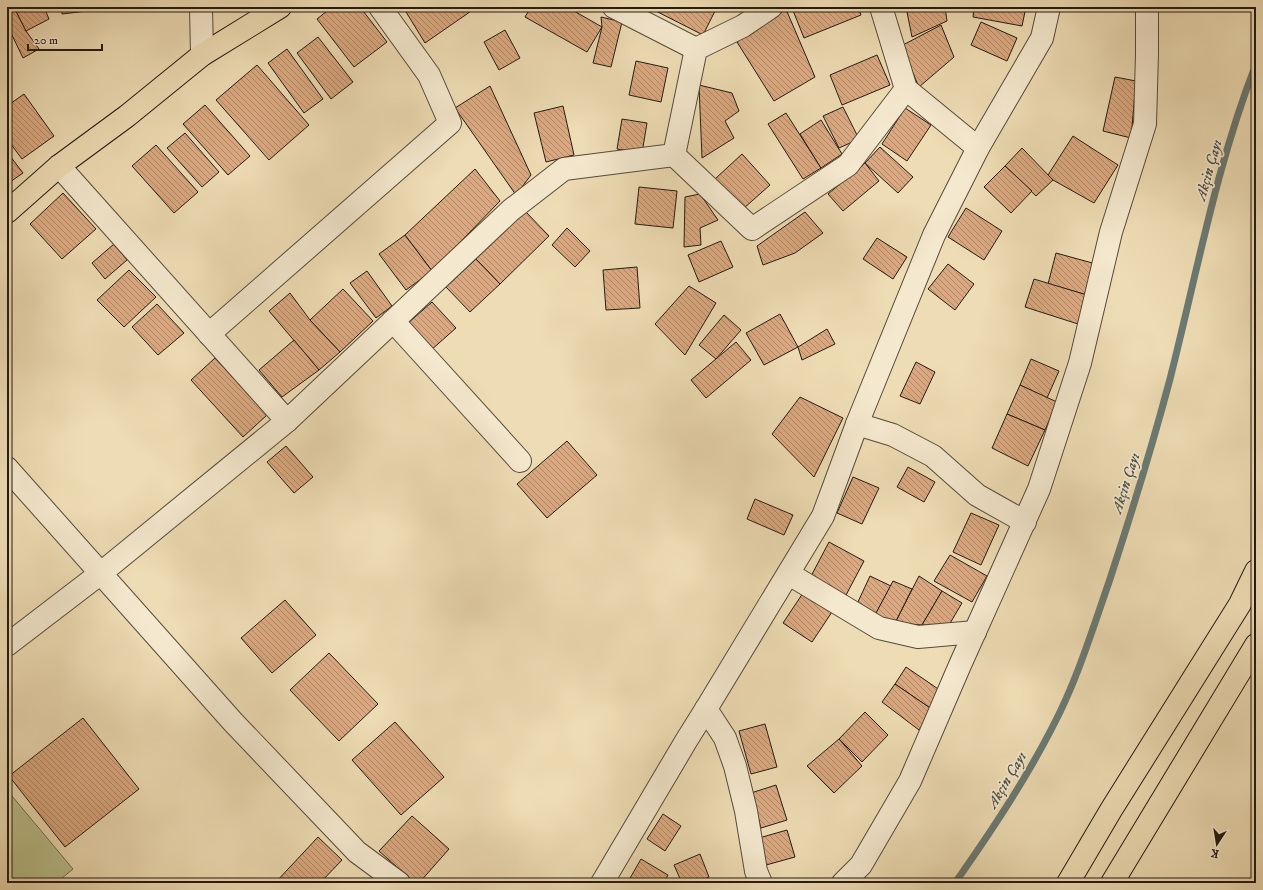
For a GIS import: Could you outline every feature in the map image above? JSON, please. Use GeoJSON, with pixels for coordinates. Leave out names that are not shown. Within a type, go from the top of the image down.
{"type":"FeatureCollection","features":[{"type":"Feature","properties":{"kind":"main road"},"geometry":{"type":"LineString","coordinates":[[7,212],[59,166],[127,116],[202,55],[280,7]]}},
{"type":"Feature","properties":{"kind":"main road"},"geometry":{"type":"LineString","coordinates":[[1068,883],[1111,810],[1240,604],[1256,571]]}},
{"type":"Feature","properties":{"kind":"main road"},"geometry":{"type":"LineString","coordinates":[[1112,883],[1256,645]]}},
{"type":"Feature","properties":{"kind":"street"},"geometry":{"type":"LineString","coordinates":[[201,7],[202,55]]}},
{"type":"Feature","properties":{"kind":"street"},"geometry":{"type":"LineString","coordinates":[[209,334],[450,123],[429,75],[380,7]]}},
{"type":"Feature","properties":{"kind":"street"},"geometry":{"type":"LineString","coordinates":[[614,7],[696,49]]}},
{"type":"Feature","properties":{"kind":"street"},"geometry":{"type":"LineString","coordinates":[[696,49],[743,26],[771,7]]}},
{"type":"Feature","properties":{"kind":"street"},"geometry":{"type":"LineString","coordinates":[[881,7],[906,89],[978,148]]}},
{"type":"Feature","properties":{"kind":"street"},"geometry":{"type":"LineString","coordinates":[[602,883],[686,741],[823,516],[857,424],[934,235],[978,148],[1042,38],[1049,7]]}},
{"type":"Feature","properties":{"kind":"street"},"geometry":{"type":"LineString","coordinates":[[843,883],[861,865],[910,781],[1039,488],[1080,363],[1111,232],[1145,124],[1147,7]]}},
{"type":"Feature","properties":{"kind":"street"},"geometry":{"type":"LineString","coordinates":[[674,155],[696,49]]}},
{"type":"Feature","properties":{"kind":"street"},"geometry":{"type":"LineString","coordinates":[[674,155],[752,230],[848,165],[906,89]]}},
{"type":"Feature","properties":{"kind":"street"},"geometry":{"type":"LineString","coordinates":[[7,645],[101,573],[287,421],[511,210],[564,169],[674,155]]}},
{"type":"Feature","properties":{"kind":"street"},"geometry":{"type":"LineString","coordinates":[[59,166],[287,421]]}},
{"type":"Feature","properties":{"kind":"street"},"geometry":{"type":"LineString","coordinates":[[393,321],[520,461]]}},
{"type":"Feature","properties":{"kind":"street"},"geometry":{"type":"LineString","coordinates":[[857,424],[894,435],[933,456],[977,495],[1024,522]]}},
{"type":"Feature","properties":{"kind":"street"},"geometry":{"type":"LineString","coordinates":[[7,468],[233,722],[358,852],[399,883]]}},
{"type":"Feature","properties":{"kind":"street"},"geometry":{"type":"LineString","coordinates":[[789,574],[879,628],[918,637],[975,632]]}},
{"type":"Feature","properties":{"kind":"street"},"geometry":{"type":"LineString","coordinates":[[706,709],[725,738],[735,766],[746,811],[756,871],[761,883]]}},
{"type":"Feature","properties":{"kind":"green space"},"geometry":{"type":"Polygon","coordinates":[[[7,790],[73,869],[56,883],[7,883],[7,790]]]}},
{"type":"Feature","properties":{"kind":"building"},"geometry":{"type":"Polygon","coordinates":[[[7,7],[14,7],[26,31],[39,49],[23,58],[11,33],[7,35],[7,7]]]}},
{"type":"Feature","properties":{"kind":"building"},"geometry":{"type":"Polygon","coordinates":[[[14,7],[44,7],[49,19],[26,31],[14,7]]]}},
{"type":"Feature","properties":{"kind":"building"},"geometry":{"type":"Polygon","coordinates":[[[62,7],[87,7],[87,11],[62,14],[62,7]]]}},
{"type":"Feature","properties":{"kind":"building"},"geometry":{"type":"Polygon","coordinates":[[[332,7],[360,7],[387,42],[354,67],[317,19],[332,7]]]}},
{"type":"Feature","properties":{"kind":"building"},"geometry":{"type":"Polygon","coordinates":[[[403,7],[477,7],[425,43],[403,7]]]}},
{"type":"Feature","properties":{"kind":"building"},"geometry":{"type":"Polygon","coordinates":[[[531,7],[567,7],[602,27],[587,52],[525,17],[531,7]]]}},
{"type":"Feature","properties":{"kind":"building"},"geometry":{"type":"Polygon","coordinates":[[[648,7],[717,7],[703,35],[648,7]]]}},
{"type":"Feature","properties":{"kind":"building"},"geometry":{"type":"Polygon","coordinates":[[[785,7],[815,77],[774,101],[737,42],[785,7]]]}},
{"type":"Feature","properties":{"kind":"building"},"geometry":{"type":"Polygon","coordinates":[[[858,7],[861,15],[804,38],[792,8],[858,7]]]}},
{"type":"Feature","properties":{"kind":"building"},"geometry":{"type":"Polygon","coordinates":[[[906,7],[945,7],[947,21],[912,37],[906,7]]]}},
{"type":"Feature","properties":{"kind":"building"},"geometry":{"type":"Polygon","coordinates":[[[974,7],[1026,7],[1022,26],[973,17],[974,7]]]}},
{"type":"Feature","properties":{"kind":"building"},"geometry":{"type":"Polygon","coordinates":[[[601,17],[622,22],[611,67],[593,63],[602,27],[601,17]]]}},
{"type":"Feature","properties":{"kind":"building"},"geometry":{"type":"Polygon","coordinates":[[[981,22],[1017,38],[1007,61],[971,45],[981,22]]]}},
{"type":"Feature","properties":{"kind":"building"},"geometry":{"type":"Polygon","coordinates":[[[941,25],[954,57],[919,87],[901,46],[941,25]]]}},
{"type":"Feature","properties":{"kind":"building"},"geometry":{"type":"Polygon","coordinates":[[[505,30],[520,58],[499,70],[484,42],[505,30]]]}},
{"type":"Feature","properties":{"kind":"building"},"geometry":{"type":"Polygon","coordinates":[[[318,37],[353,82],[331,99],[297,53],[318,37]]]}},
{"type":"Feature","properties":{"kind":"building"},"geometry":{"type":"Polygon","coordinates":[[[287,49],[323,99],[304,113],[268,63],[287,49]]]}},
{"type":"Feature","properties":{"kind":"building"},"geometry":{"type":"Polygon","coordinates":[[[877,55],[890,85],[842,105],[830,75],[877,55]]]}},
{"type":"Feature","properties":{"kind":"building"},"geometry":{"type":"Polygon","coordinates":[[[636,61],[668,68],[661,102],[629,95],[636,61]]]}},
{"type":"Feature","properties":{"kind":"building"},"geometry":{"type":"Polygon","coordinates":[[[257,65],[309,125],[269,160],[216,100],[257,65]]]}},
{"type":"Feature","properties":{"kind":"building"},"geometry":{"type":"Polygon","coordinates":[[[1115,77],[1136,81],[1131,138],[1103,131],[1115,77]]]}},
{"type":"Feature","properties":{"kind":"building"},"geometry":{"type":"Polygon","coordinates":[[[699,85],[732,93],[739,111],[725,121],[734,138],[702,158],[699,85]]]}},
{"type":"Feature","properties":{"kind":"building"},"geometry":{"type":"Polygon","coordinates":[[[490,86],[531,175],[516,195],[455,108],[490,86]]]}},
{"type":"Feature","properties":{"kind":"building"},"geometry":{"type":"Polygon","coordinates":[[[24,94],[54,136],[22,159],[7,139],[7,106],[24,94]]]}},
{"type":"Feature","properties":{"kind":"building"},"geometry":{"type":"Polygon","coordinates":[[[205,105],[250,156],[228,175],[183,124],[205,105]]]}},
{"type":"Feature","properties":{"kind":"building"},"geometry":{"type":"Polygon","coordinates":[[[563,106],[574,155],[546,162],[534,113],[563,106]]]}},
{"type":"Feature","properties":{"kind":"building"},"geometry":{"type":"Polygon","coordinates":[[[843,107],[859,139],[839,148],[823,116],[843,107]]]}},
{"type":"Feature","properties":{"kind":"building"},"geometry":{"type":"Polygon","coordinates":[[[905,108],[931,125],[907,161],[882,144],[905,108]]]}},
{"type":"Feature","properties":{"kind":"building"},"geometry":{"type":"Polygon","coordinates":[[[786,113],[821,168],[803,179],[768,124],[786,113]]]}},
{"type":"Feature","properties":{"kind":"building"},"geometry":{"type":"Polygon","coordinates":[[[622,119],[647,123],[642,153],[617,149],[622,119]]]}},
{"type":"Feature","properties":{"kind":"building"},"geometry":{"type":"Polygon","coordinates":[[[821,120],[842,154],[821,168],[800,134],[821,120]]]}},
{"type":"Feature","properties":{"kind":"building"},"geometry":{"type":"Polygon","coordinates":[[[185,133],[219,172],[202,187],[167,148],[185,133]]]}},
{"type":"Feature","properties":{"kind":"building"},"geometry":{"type":"Polygon","coordinates":[[[1073,136],[1118,165],[1094,203],[1053,180],[1048,175],[1073,136]]]}},
{"type":"Feature","properties":{"kind":"building"},"geometry":{"type":"Polygon","coordinates":[[[156,145],[198,192],[174,213],[132,166],[156,145]]]}},
{"type":"Feature","properties":{"kind":"building"},"geometry":{"type":"Polygon","coordinates":[[[880,147],[913,177],[898,193],[865,163],[880,147]]]}},
{"type":"Feature","properties":{"kind":"building"},"geometry":{"type":"Polygon","coordinates":[[[1022,148],[1053,180],[1036,196],[1005,166],[1022,148]]]}},
{"type":"Feature","properties":{"kind":"building"},"geometry":{"type":"Polygon","coordinates":[[[7,152],[23,173],[7,184],[7,152]]]}},
{"type":"Feature","properties":{"kind":"building"},"geometry":{"type":"Polygon","coordinates":[[[742,154],[770,185],[743,209],[715,179],[742,154]]]}},
{"type":"Feature","properties":{"kind":"building"},"geometry":{"type":"Polygon","coordinates":[[[865,163],[879,181],[843,211],[828,194],[865,163]]]}},
{"type":"Feature","properties":{"kind":"building"},"geometry":{"type":"Polygon","coordinates":[[[1005,166],[1032,191],[1011,213],[984,187],[1005,166]]]}},
{"type":"Feature","properties":{"kind":"building"},"geometry":{"type":"Polygon","coordinates":[[[475,169],[500,201],[432,271],[405,235],[475,169]]]}},
{"type":"Feature","properties":{"kind":"building"},"geometry":{"type":"Polygon","coordinates":[[[639,187],[677,191],[673,228],[635,224],[639,187]]]}},
{"type":"Feature","properties":{"kind":"building"},"geometry":{"type":"Polygon","coordinates":[[[63,193],[96,229],[62,259],[30,224],[63,193]]]}},
{"type":"Feature","properties":{"kind":"building"},"geometry":{"type":"Polygon","coordinates":[[[700,194],[718,220],[700,228],[701,245],[684,247],[685,197],[700,194]]]}},
{"type":"Feature","properties":{"kind":"building"},"geometry":{"type":"Polygon","coordinates":[[[966,208],[1002,231],[984,260],[948,237],[966,208]]]}},
{"type":"Feature","properties":{"kind":"building"},"geometry":{"type":"Polygon","coordinates":[[[525,211],[549,236],[500,284],[476,259],[525,211]]]}},
{"type":"Feature","properties":{"kind":"building"},"geometry":{"type":"Polygon","coordinates":[[[805,212],[823,233],[795,253],[763,265],[757,246],[805,212]]]}},
{"type":"Feature","properties":{"kind":"building"},"geometry":{"type":"Polygon","coordinates":[[[567,228],[590,251],[575,267],[552,245],[567,228]]]}},
{"type":"Feature","properties":{"kind":"building"},"geometry":{"type":"Polygon","coordinates":[[[405,235],[432,271],[406,290],[379,254],[405,235]]]}},
{"type":"Feature","properties":{"kind":"building"},"geometry":{"type":"Polygon","coordinates":[[[877,238],[907,257],[893,279],[863,259],[877,238]]]}},
{"type":"Feature","properties":{"kind":"building"},"geometry":{"type":"Polygon","coordinates":[[[721,241],[733,267],[699,282],[688,255],[721,241]]]}},
{"type":"Feature","properties":{"kind":"building"},"geometry":{"type":"Polygon","coordinates":[[[114,244],[127,260],[105,279],[92,263],[114,244]]]}},
{"type":"Feature","properties":{"kind":"building"},"geometry":{"type":"Polygon","coordinates":[[[1056,253],[1096,264],[1087,295],[1048,284],[1056,253]]]}},
{"type":"Feature","properties":{"kind":"building"},"geometry":{"type":"Polygon","coordinates":[[[476,259],[500,284],[470,312],[446,287],[476,259]]]}},
{"type":"Feature","properties":{"kind":"building"},"geometry":{"type":"Polygon","coordinates":[[[948,264],[974,284],[955,310],[928,289],[948,264]]]}},
{"type":"Feature","properties":{"kind":"building"},"geometry":{"type":"Polygon","coordinates":[[[637,267],[640,308],[606,310],[603,270],[637,267]]]}},
{"type":"Feature","properties":{"kind":"building"},"geometry":{"type":"Polygon","coordinates":[[[129,270],[156,297],[124,327],[97,300],[129,270]]]}},
{"type":"Feature","properties":{"kind":"building"},"geometry":{"type":"Polygon","coordinates":[[[367,271],[392,306],[376,318],[350,283],[367,271]]]}},
{"type":"Feature","properties":{"kind":"building"},"geometry":{"type":"Polygon","coordinates":[[[1034,279],[1087,295],[1078,324],[1025,307],[1034,279]]]}},
{"type":"Feature","properties":{"kind":"building"},"geometry":{"type":"Polygon","coordinates":[[[689,286],[716,303],[685,355],[655,324],[689,286]]]}},
{"type":"Feature","properties":{"kind":"building"},"geometry":{"type":"Polygon","coordinates":[[[343,289],[373,321],[340,352],[310,320],[343,289]]]}},
{"type":"Feature","properties":{"kind":"building"},"geometry":{"type":"Polygon","coordinates":[[[290,293],[310,320],[340,352],[319,370],[269,311],[290,293]]]}},
{"type":"Feature","properties":{"kind":"building"},"geometry":{"type":"Polygon","coordinates":[[[432,302],[456,328],[430,351],[407,324],[432,302]]]}},
{"type":"Feature","properties":{"kind":"building"},"geometry":{"type":"Polygon","coordinates":[[[157,304],[184,333],[158,355],[132,327],[157,304]]]}},
{"type":"Feature","properties":{"kind":"building"},"geometry":{"type":"Polygon","coordinates":[[[780,314],[798,347],[764,365],[746,333],[780,314]]]}},
{"type":"Feature","properties":{"kind":"building"},"geometry":{"type":"Polygon","coordinates":[[[724,315],[741,330],[716,359],[699,345],[724,315]]]}},
{"type":"Feature","properties":{"kind":"building"},"geometry":{"type":"Polygon","coordinates":[[[827,329],[835,344],[802,360],[798,347],[827,329]]]}},
{"type":"Feature","properties":{"kind":"building"},"geometry":{"type":"Polygon","coordinates":[[[294,340],[319,370],[282,397],[259,370],[294,340]]]}},
{"type":"Feature","properties":{"kind":"building"},"geometry":{"type":"Polygon","coordinates":[[[736,342],[751,360],[706,398],[691,380],[736,342]]]}},
{"type":"Feature","properties":{"kind":"building"},"geometry":{"type":"Polygon","coordinates":[[[215,358],[267,415],[243,437],[191,380],[215,358]]]}},
{"type":"Feature","properties":{"kind":"building"},"geometry":{"type":"Polygon","coordinates":[[[1031,359],[1059,371],[1047,398],[1020,385],[1031,359]]]}},
{"type":"Feature","properties":{"kind":"building"},"geometry":{"type":"Polygon","coordinates":[[[916,362],[935,372],[920,404],[900,396],[916,362]]]}},
{"type":"Feature","properties":{"kind":"building"},"geometry":{"type":"Polygon","coordinates":[[[1020,385],[1057,402],[1045,430],[1007,414],[1020,385]]]}},
{"type":"Feature","properties":{"kind":"building"},"geometry":{"type":"Polygon","coordinates":[[[800,397],[843,418],[814,477],[772,434],[800,397]]]}},
{"type":"Feature","properties":{"kind":"building"},"geometry":{"type":"Polygon","coordinates":[[[1007,414],[1045,430],[1028,466],[992,448],[1007,414]]]}},
{"type":"Feature","properties":{"kind":"building"},"geometry":{"type":"Polygon","coordinates":[[[567,441],[597,475],[547,518],[517,484],[567,441]]]}},
{"type":"Feature","properties":{"kind":"building"},"geometry":{"type":"Polygon","coordinates":[[[286,446],[313,477],[294,493],[267,462],[286,446]]]}},
{"type":"Feature","properties":{"kind":"building"},"geometry":{"type":"Polygon","coordinates":[[[908,467],[935,482],[924,502],[897,487],[908,467]]]}},
{"type":"Feature","properties":{"kind":"building"},"geometry":{"type":"Polygon","coordinates":[[[853,477],[879,488],[862,524],[837,513],[853,477]]]}},
{"type":"Feature","properties":{"kind":"building"},"geometry":{"type":"Polygon","coordinates":[[[755,499],[793,515],[784,535],[747,519],[755,499]]]}},
{"type":"Feature","properties":{"kind":"building"},"geometry":{"type":"Polygon","coordinates":[[[971,513],[999,525],[981,565],[953,552],[971,513]]]}},
{"type":"Feature","properties":{"kind":"building"},"geometry":{"type":"Polygon","coordinates":[[[829,542],[864,561],[845,597],[810,578],[829,542]]]}},
{"type":"Feature","properties":{"kind":"building"},"geometry":{"type":"Polygon","coordinates":[[[950,555],[987,576],[972,602],[934,581],[950,555]]]}},
{"type":"Feature","properties":{"kind":"building"},"geometry":{"type":"Polygon","coordinates":[[[870,576],[891,586],[875,615],[857,604],[870,576]]]}},
{"type":"Feature","properties":{"kind":"building"},"geometry":{"type":"Polygon","coordinates":[[[919,576],[942,591],[922,625],[895,623],[919,576]]]}},
{"type":"Feature","properties":{"kind":"building"},"geometry":{"type":"Polygon","coordinates":[[[893,581],[912,589],[895,623],[875,615],[893,581]]]}},
{"type":"Feature","properties":{"kind":"building"},"geometry":{"type":"Polygon","coordinates":[[[942,591],[962,603],[949,625],[922,625],[942,591]]]}},
{"type":"Feature","properties":{"kind":"building"},"geometry":{"type":"Polygon","coordinates":[[[803,593],[832,612],[812,642],[783,623],[803,593]]]}},
{"type":"Feature","properties":{"kind":"building"},"geometry":{"type":"Polygon","coordinates":[[[285,600],[316,635],[272,673],[241,638],[285,600]]]}},
{"type":"Feature","properties":{"kind":"building"},"geometry":{"type":"Polygon","coordinates":[[[329,653],[378,704],[339,741],[290,690],[329,653]]]}},
{"type":"Feature","properties":{"kind":"building"},"geometry":{"type":"Polygon","coordinates":[[[906,667],[944,693],[933,710],[895,684],[906,667]]]}},
{"type":"Feature","properties":{"kind":"building"},"geometry":{"type":"Polygon","coordinates":[[[895,684],[933,710],[919,730],[882,702],[895,684]]]}},
{"type":"Feature","properties":{"kind":"building"},"geometry":{"type":"Polygon","coordinates":[[[865,712],[888,735],[862,762],[839,739],[865,712]]]}},
{"type":"Feature","properties":{"kind":"building"},"geometry":{"type":"Polygon","coordinates":[[[83,718],[139,789],[65,847],[9,776],[83,718]]]}},
{"type":"Feature","properties":{"kind":"building"},"geometry":{"type":"Polygon","coordinates":[[[395,722],[444,777],[401,815],[352,760],[395,722]]]}},
{"type":"Feature","properties":{"kind":"building"},"geometry":{"type":"Polygon","coordinates":[[[765,724],[777,767],[751,774],[739,731],[765,724]]]}},
{"type":"Feature","properties":{"kind":"building"},"geometry":{"type":"Polygon","coordinates":[[[839,739],[862,766],[834,793],[807,766],[839,739]]]}},
{"type":"Feature","properties":{"kind":"building"},"geometry":{"type":"Polygon","coordinates":[[[776,785],[787,820],[761,828],[751,793],[776,785]]]}},
{"type":"Feature","properties":{"kind":"building"},"geometry":{"type":"Polygon","coordinates":[[[663,814],[681,826],[665,851],[647,839],[663,814]]]}},
{"type":"Feature","properties":{"kind":"building"},"geometry":{"type":"Polygon","coordinates":[[[412,816],[449,849],[419,883],[415,883],[379,851],[412,816]]]}},
{"type":"Feature","properties":{"kind":"building"},"geometry":{"type":"Polygon","coordinates":[[[787,830],[795,857],[766,865],[759,838],[787,830]]]}},
{"type":"Feature","properties":{"kind":"building"},"geometry":{"type":"Polygon","coordinates":[[[318,837],[342,860],[320,883],[275,883],[318,837]]]}},
{"type":"Feature","properties":{"kind":"building"},"geometry":{"type":"Polygon","coordinates":[[[700,854],[709,877],[695,883],[682,883],[674,865],[700,854]]]}},
{"type":"Feature","properties":{"kind":"building"},"geometry":{"type":"Polygon","coordinates":[[[641,859],[668,875],[664,883],[633,883],[629,880],[641,859]]]}},
{"type":"Feature","properties":{"kind":"waterway","name":"Akçin Çayı"},"geometry":{"type":"LineString","coordinates":[[955,883],[994,826],[1031,767],[1062,709],[1084,655],[1109,582],[1149,455],[1170,379],[1218,181],[1229,141],[1256,64]]}}]}
